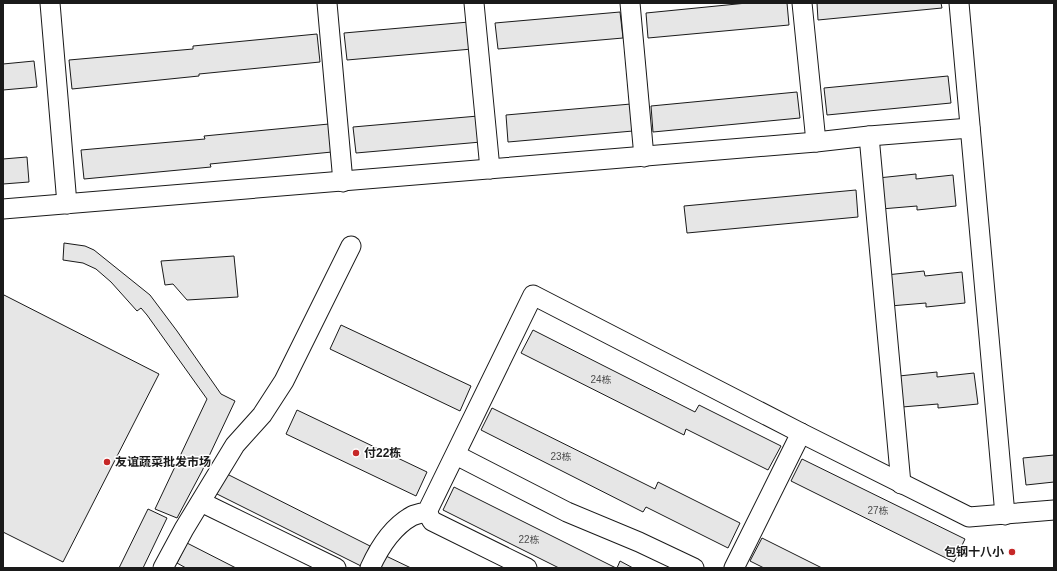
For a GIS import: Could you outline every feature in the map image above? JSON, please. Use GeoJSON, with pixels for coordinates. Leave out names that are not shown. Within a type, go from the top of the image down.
{"type":"FeatureCollection","features":[{"type":"Feature","properties":{"kind":"street"},"geometry":{"type":"LineString","coordinates":[[50,3],[67,204]]}},
{"type":"Feature","properties":{"kind":"street"},"geometry":{"type":"LineString","coordinates":[[327,3],[343,182]]}},
{"type":"Feature","properties":{"kind":"street"},"geometry":{"type":"LineString","coordinates":[[474,3],[490,169]]}},
{"type":"Feature","properties":{"kind":"street"},"geometry":{"type":"LineString","coordinates":[[630,3],[644,157]]}},
{"type":"Feature","properties":{"kind":"street"},"geometry":{"type":"LineString","coordinates":[[802,3],[816,142]]}},
{"type":"Feature","properties":{"kind":"street"},"geometry":{"type":"LineString","coordinates":[[959,3],[1005,515]]}},
{"type":"Feature","properties":{"kind":"street"},"geometry":{"type":"LineString","coordinates":[[3,209],[644,157],[970,128]]}},
{"type":"Feature","properties":{"kind":"street"},"geometry":{"type":"LineString","coordinates":[[869,136],[901,484]]}},
{"type":"Feature","properties":{"kind":"street"},"geometry":{"type":"LineString","coordinates":[[163,568],[235,445],[262,415],[284,381],[351,246]]}},
{"type":"Feature","properties":{"kind":"street"},"geometry":{"type":"LineString","coordinates":[[370,568],[382,545],[395,529],[412,516],[427,512],[533,295],[901,484],[969,517],[1054,510]]}},
{"type":"Feature","properties":{"kind":"street"},"geometry":{"type":"LineString","coordinates":[[734,568],[801,433]]}},
{"type":"Feature","properties":{"kind":"street"},"geometry":{"type":"LineString","coordinates":[[456,455],[567,512],[639,542],[694,568]]}},
{"type":"Feature","properties":{"kind":"street"},"geometry":{"type":"LineString","coordinates":[[201,502],[336,568]]}},
{"type":"Feature","properties":{"kind":"street"},"geometry":{"type":"LineString","coordinates":[[427,512],[432,521],[527,568]]}},
{"type":"Feature","properties":{"kind":"building"},"geometry":{"type":"Polygon","coordinates":[[[747,3],[787,3],[789,25],[648,38],[646,13],[747,3]]]}},
{"type":"Feature","properties":{"kind":"building"},"geometry":{"type":"Polygon","coordinates":[[[817,3],[941,3],[942,8],[818,20],[817,3]]]}},
{"type":"Feature","properties":{"kind":"building"},"geometry":{"type":"Polygon","coordinates":[[[620,12],[623,38],[498,49],[495,23],[620,12]]]}},
{"type":"Feature","properties":{"kind":"building"},"geometry":{"type":"Polygon","coordinates":[[[469,22],[472,49],[347,60],[344,33],[469,22]]]}},
{"type":"Feature","properties":{"kind":"building"},"geometry":{"type":"Polygon","coordinates":[[[317,34],[320,62],[72,89],[69,60],[193,49],[193,46],[317,34]]]}},
{"type":"Feature","properties":{"kind":"building"},"geometry":{"type":"Polygon","coordinates":[[[34,61],[37,87],[3,90],[3,64],[34,61]]]}},
{"type":"Feature","properties":{"kind":"building"},"geometry":{"type":"Polygon","coordinates":[[[948,76],[951,103],[827,115],[824,88],[948,76]]]}},
{"type":"Feature","properties":{"kind":"building"},"geometry":{"type":"Polygon","coordinates":[[[797,92],[800,118],[653,132],[651,106],[797,92]]]}},
{"type":"Feature","properties":{"kind":"building"},"geometry":{"type":"Polygon","coordinates":[[[631,104],[633,131],[508,142],[506,115],[631,104]]]}},
{"type":"Feature","properties":{"kind":"building"},"geometry":{"type":"Polygon","coordinates":[[[478,116],[481,142],[356,153],[353,127],[478,116]]]}},
{"type":"Feature","properties":{"kind":"building"},"geometry":{"type":"Polygon","coordinates":[[[329,124],[332,152],[210,164],[211,167],[84,179],[81,150],[205,139],[204,136],[329,124]]]}},
{"type":"Feature","properties":{"kind":"building"},"geometry":{"type":"Polygon","coordinates":[[[27,157],[29,182],[3,184],[3,159],[27,157]]]}},
{"type":"Feature","properties":{"kind":"building"},"geometry":{"type":"Polygon","coordinates":[[[916,174],[916,179],[953,175],[956,206],[917,210],[917,206],[881,209],[878,178],[916,174]]]}},
{"type":"Feature","properties":{"kind":"building"},"geometry":{"type":"Polygon","coordinates":[[[856,190],[858,217],[687,233],[684,206],[856,190]]]}},
{"type":"Feature","properties":{"kind":"building"},"geometry":{"type":"Polygon","coordinates":[[[64,243],[85,246],[94,250],[150,295],[221,394],[235,401],[202,471],[177,518],[155,509],[207,399],[141,308],[137,311],[111,282],[96,269],[83,263],[63,260],[64,243]]]}},
{"type":"Feature","properties":{"kind":"building"},"geometry":{"type":"Polygon","coordinates":[[[234,256],[238,297],[187,300],[173,284],[165,285],[161,261],[234,256]]]}},
{"type":"Feature","properties":{"kind":"building"},"geometry":{"type":"Polygon","coordinates":[[[924,271],[925,276],[962,272],[965,303],[926,307],[926,303],[890,306],[886,275],[924,271]]]}},
{"type":"Feature","properties":{"kind":"building"},"geometry":{"type":"Polygon","coordinates":[[[4,295],[159,374],[63,562],[3,532],[4,295]]]}},
{"type":"Feature","properties":{"kind":"building"},"geometry":{"type":"Polygon","coordinates":[[[341,325],[471,386],[460,411],[330,349],[341,325]]]}},
{"type":"Feature","properties":{"kind":"building"},"geometry":{"type":"Polygon","coordinates":[[[533,330],[695,412],[699,405],[781,446],[768,470],[686,429],[684,435],[521,353],[533,330]]]}},
{"type":"Feature","properties":{"kind":"building"},"geometry":{"type":"Polygon","coordinates":[[[937,372],[937,377],[974,373],[978,404],[938,408],[938,404],[902,407],[899,376],[937,372]]]}},
{"type":"Feature","properties":{"kind":"building"},"geometry":{"type":"Polygon","coordinates":[[[492,408],[655,489],[658,482],[740,523],[728,548],[646,507],[643,512],[481,430],[492,408]]]}},
{"type":"Feature","properties":{"kind":"building","name":"付22栋"},"geometry":{"type":"Polygon","coordinates":[[[297,410],[427,472],[416,496],[286,434],[297,410]]]}},
{"type":"Feature","properties":{"kind":"building"},"geometry":{"type":"Polygon","coordinates":[[[1054,455],[1054,482],[1026,485],[1023,458],[1054,455]]]}},
{"type":"Feature","properties":{"kind":"building"},"geometry":{"type":"Polygon","coordinates":[[[802,459],[965,539],[954,562],[791,481],[802,459]]]}},
{"type":"Feature","properties":{"kind":"building"},"geometry":{"type":"Polygon","coordinates":[[[223,472],[370,546],[361,566],[213,492],[223,472]]]}},
{"type":"Feature","properties":{"kind":"building"},"geometry":{"type":"Polygon","coordinates":[[[454,487],[616,568],[559,568],[443,510],[454,487]]]}},
{"type":"Feature","properties":{"kind":"building"},"geometry":{"type":"Polygon","coordinates":[[[148,509],[167,518],[143,568],[119,568],[148,509]]]}},
{"type":"Feature","properties":{"kind":"building"},"geometry":{"type":"Polygon","coordinates":[[[762,538],[822,568],[764,568],[750,561],[762,538]]]}},
{"type":"Feature","properties":{"kind":"building"},"geometry":{"type":"Polygon","coordinates":[[[187,543],[236,568],[186,568],[177,563],[187,543]]]}},
{"type":"Feature","properties":{"kind":"building"},"geometry":{"type":"Polygon","coordinates":[[[386,556],[411,568],[380,568],[386,556]]]}},
{"type":"Feature","properties":{"kind":"building"},"geometry":{"type":"Polygon","coordinates":[[[620,561],[633,568],[617,568],[620,561]]]}},
{"type":"Feature","properties":{"kind":"place","name":"付22栋"},"geometry":{"type":"Point","coordinates":[356,453]}},
{"type":"Feature","properties":{"kind":"place","name":"友谊蔬菜批发市场"},"geometry":{"type":"Point","coordinates":[107,462]}},
{"type":"Feature","properties":{"kind":"place","name":"包钢十八小"},"geometry":{"type":"Point","coordinates":[1012,552]}}]}
